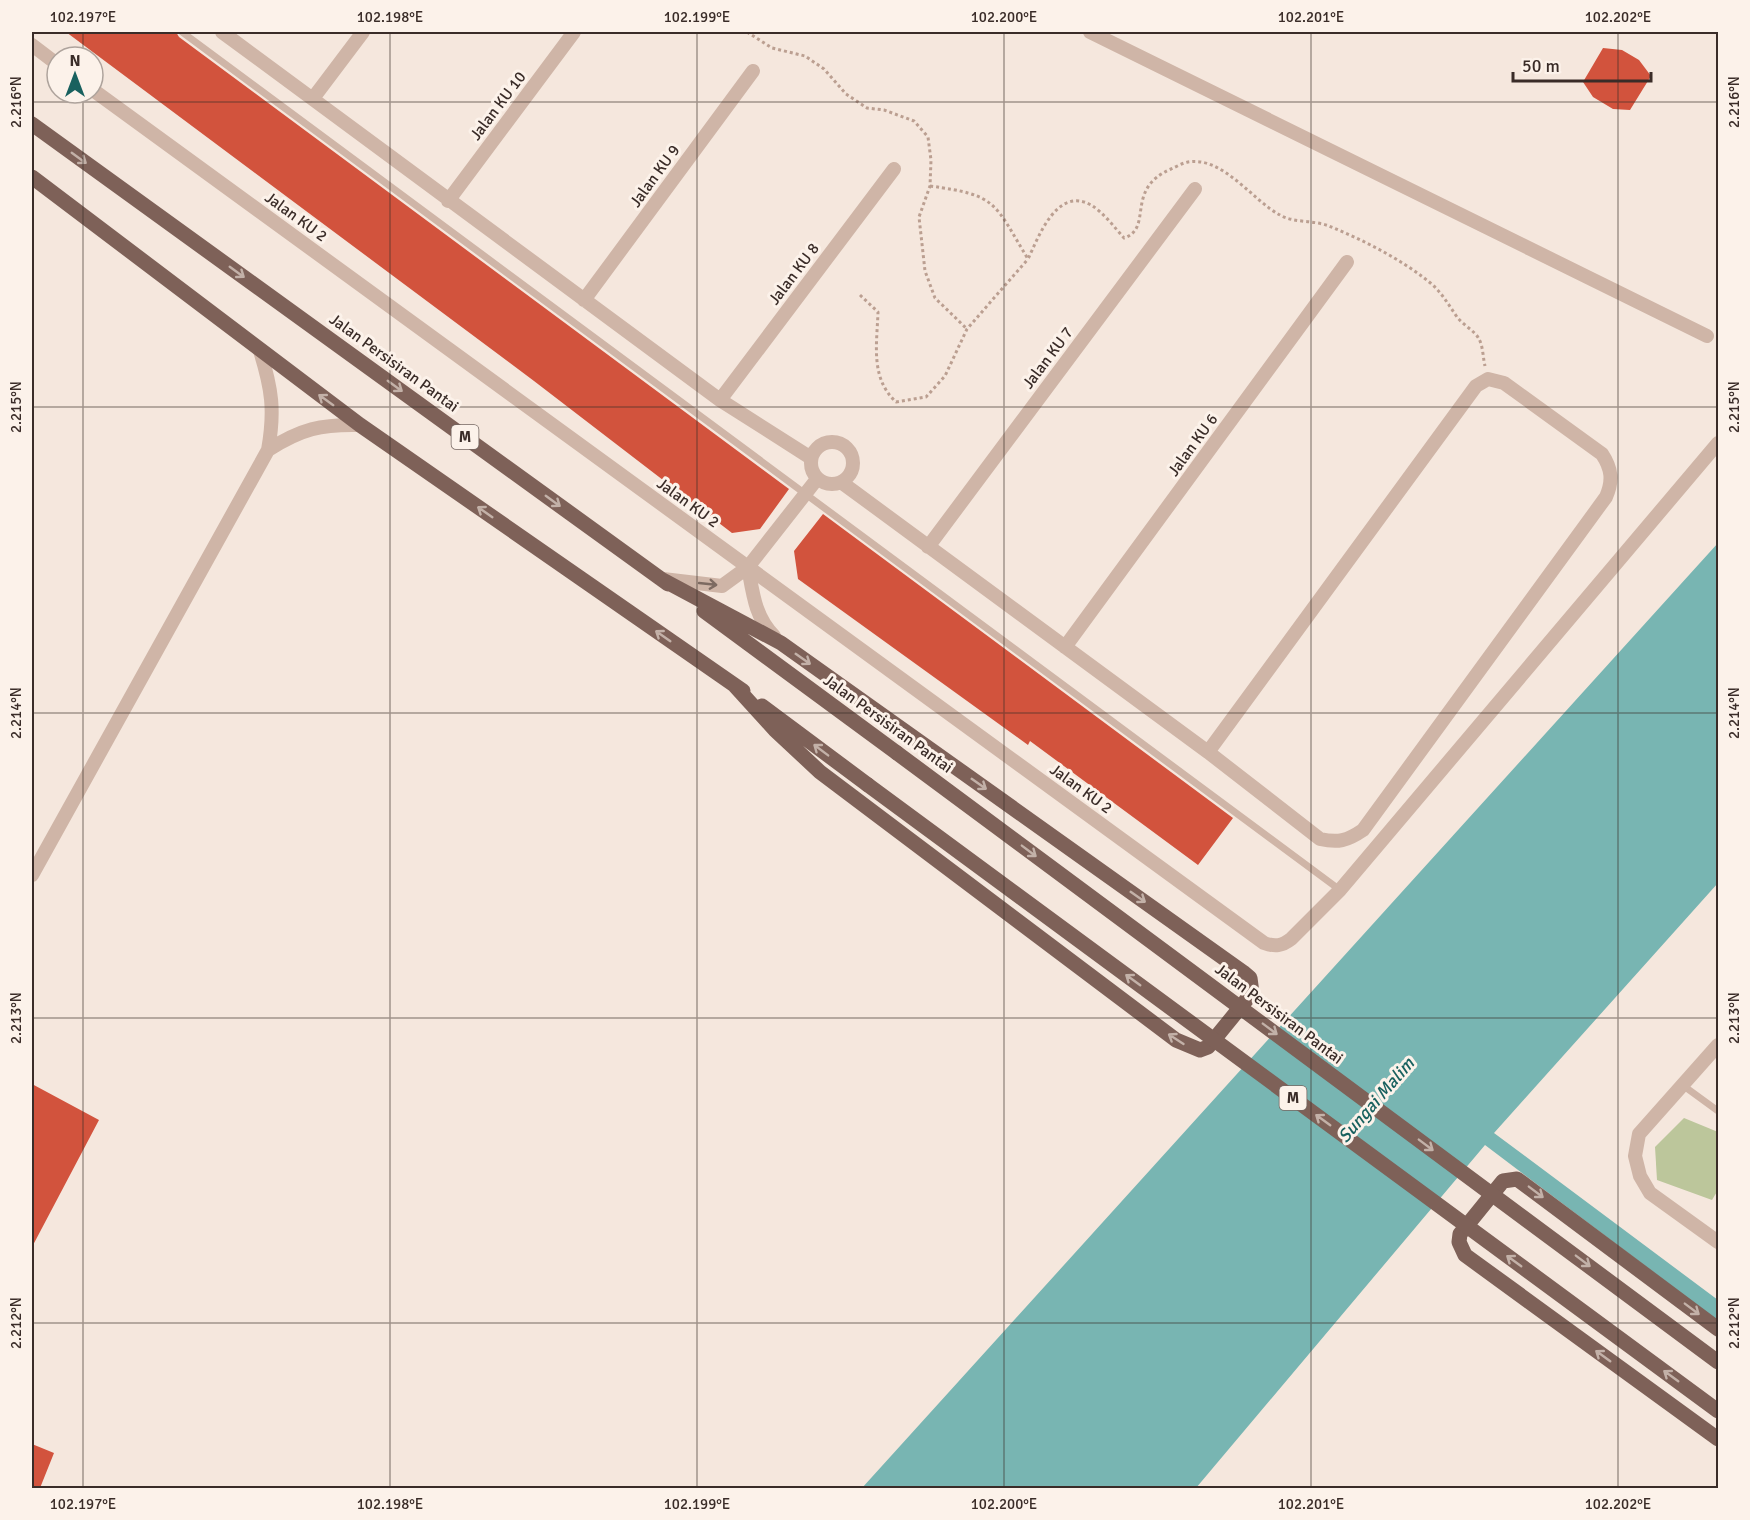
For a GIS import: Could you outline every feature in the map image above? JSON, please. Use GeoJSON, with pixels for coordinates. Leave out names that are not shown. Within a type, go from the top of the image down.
{"type":"FeatureCollection","features":[{"type":"Feature","properties":{"kind":"main road","name":"Jalan Persisiran Pantai"},"geometry":{"type":"LineString","coordinates":[[32,123],[661,579],[1719,1362]]}},
{"type":"Feature","properties":{"kind":"main road","name":"M"},"geometry":{"type":"LineString","coordinates":[[32,177],[360,425],[735,686],[1719,1411]]}},
{"type":"Feature","properties":{"kind":"main road"},"geometry":{"type":"LineString","coordinates":[[661,579],[781,643],[1243,972],[1250,978],[1252,993],[1208,1047],[1200,1050],[1176,1041],[820,772],[775,730],[735,686]]}},
{"type":"Feature","properties":{"kind":"main road"},"geometry":{"type":"LineString","coordinates":[[1719,1329],[1517,1179],[1503,1180],[1460,1234],[1459,1242],[1465,1255],[1719,1439]]}},
{"type":"Feature","properties":{"kind":"street"},"geometry":{"type":"LineString","coordinates":[[222,32],[314,97],[448,201],[720,400],[811,458]]}},
{"type":"Feature","properties":{"kind":"street"},"geometry":{"type":"LineString","coordinates":[[314,97],[363,32]]}},
{"type":"Feature","properties":{"kind":"street","name":"Jalan KU 10"},"geometry":{"type":"LineString","coordinates":[[448,201],[574,32]]}},
{"type":"Feature","properties":{"kind":"street"},"geometry":{"type":"LineString","coordinates":[[1090,32],[1707,336]]}},
{"type":"Feature","properties":{"kind":"street"},"geometry":{"type":"LineString","coordinates":[[32,45],[45,55]]}},
{"type":"Feature","properties":{"kind":"street","name":"Jalan KU 9"},"geometry":{"type":"LineString","coordinates":[[584,300],[753,71]]}},
{"type":"Feature","properties":{"kind":"street","name":"Jalan KU 2"},"geometry":{"type":"LineString","coordinates":[[105,99],[1264,944],[1283,945],[1340,890]]}},
{"type":"Feature","properties":{"kind":"street","name":"Jalan KU 8"},"geometry":{"type":"LineString","coordinates":[[720,400],[894,169]]}},
{"type":"Feature","properties":{"kind":"street","name":"Jalan KU 7"},"geometry":{"type":"LineString","coordinates":[[928,547],[1195,189]]}},
{"type":"Feature","properties":{"kind":"street","name":"Jalan KU 6"},"geometry":{"type":"LineString","coordinates":[[1065,647],[1347,262]]}},
{"type":"Feature","properties":{"kind":"street"},"geometry":{"type":"LineString","coordinates":[[32,875],[268,450],[273,421],[273,403],[260,351]]}},
{"type":"Feature","properties":{"kind":"street"},"geometry":{"type":"LineString","coordinates":[[841,482],[1208,753],[1320,839],[1338,843],[1363,830],[1606,497],[1611,484],[1609,465],[1602,454],[1504,383],[1488,379],[1476,386],[1208,753]]}},
{"type":"Feature","properties":{"kind":"street"},"geometry":{"type":"LineString","coordinates":[[268,450],[293,434],[313,428],[360,425]]}},
{"type":"Feature","properties":{"kind":"street"},"geometry":{"type":"LineString","coordinates":[[825,443],[839,443],[850,452],[853,465],[847,478],[841,482],[828,484],[817,478],[811,469],[811,458],[814,451],[825,443]]}},
{"type":"Feature","properties":{"kind":"street"},"geometry":{"type":"LineString","coordinates":[[1340,890],[1719,443]]}},
{"type":"Feature","properties":{"kind":"street"},"geometry":{"type":"LineString","coordinates":[[661,579],[722,586],[748,567],[817,478]]}},
{"type":"Feature","properties":{"kind":"street"},"geometry":{"type":"LineString","coordinates":[[748,567],[759,616],[763,625],[781,643]]}},
{"type":"Feature","properties":{"kind":"street"},"geometry":{"type":"LineString","coordinates":[[1719,1045],[1639,1134],[1635,1156],[1640,1176],[1650,1193],[1719,1242]]}},
{"type":"Feature","properties":{"kind":"lane"},"geometry":{"type":"LineString","coordinates":[[182,32],[1340,890]]}},
{"type":"Feature","properties":{"kind":"lane"},"geometry":{"type":"LineString","coordinates":[[1682,1084],[1719,1111]]}},
{"type":"Feature","properties":{"kind":"path"},"geometry":{"type":"LineString","coordinates":[[860,295],[878,312],[876,367],[884,391],[896,402],[927,397],[945,376],[967,329],[1028,259],[1048,220],[1058,207],[1075,201],[1091,205],[1124,238],[1133,235],[1139,226],[1143,194],[1152,180],[1189,162],[1212,166],[1244,184],[1263,205],[1283,217],[1308,220],[1328,226],[1381,251],[1430,282],[1467,328],[1479,339],[1488,379]]}},
{"type":"Feature","properties":{"kind":"path"},"geometry":{"type":"LineString","coordinates":[[930,186],[969,191],[995,204],[1028,259]]}},
{"type":"Feature","properties":{"kind":"green space"},"geometry":{"type":"Polygon","coordinates":[[[1684,1118],[1718,1132],[1718,1190],[1712,1200],[1657,1180],[1655,1147],[1684,1118]]]}},
{"type":"Feature","properties":{"kind":"water","name":"Sungai Malim"},"geometry":{"type":"Polygon","coordinates":[[[1718,543],[1718,883],[1494,1133],[1718,1300],[1718,1321],[1485,1145],[1196,1488],[862,1488],[1718,543]]]}},
{"type":"Feature","properties":{"kind":"building"},"geometry":{"type":"Polygon","coordinates":[[[66,32],[176,32],[179,37],[789,489],[760,529],[732,533],[534,381],[105,61],[105,45],[83,45],[66,32]]]}},
{"type":"Feature","properties":{"kind":"building"},"geometry":{"type":"Polygon","coordinates":[[[1603,48],[1622,50],[1639,60],[1651,76],[1630,110],[1613,109],[1593,97],[1583,82],[1603,48]]]}},
{"type":"Feature","properties":{"kind":"building"},"geometry":{"type":"Polygon","coordinates":[[[823,514],[1233,818],[1198,865],[1030,741],[1028,745],[798,579],[794,551],[823,514]]]}},
{"type":"Feature","properties":{"kind":"building"},"geometry":{"type":"Polygon","coordinates":[[[32,1084],[99,1120],[32,1247],[32,1084]]]}},
{"type":"Feature","properties":{"kind":"building"},"geometry":{"type":"Polygon","coordinates":[[[32,1444],[54,1453],[40,1488],[32,1488],[32,1444]]]}}]}
